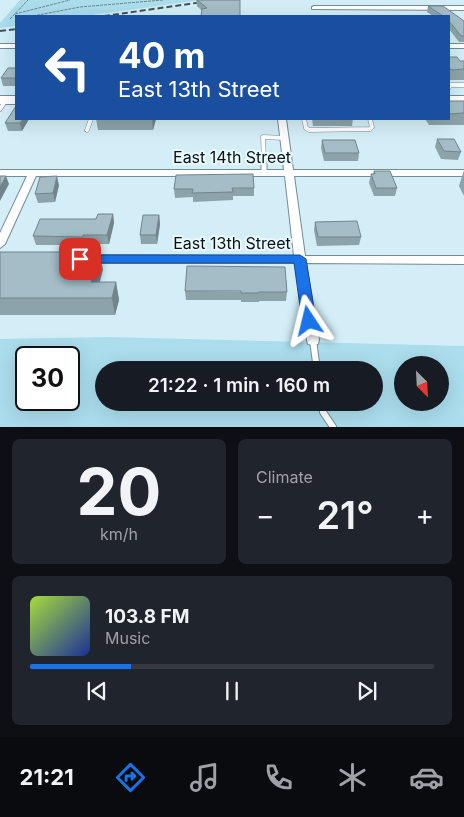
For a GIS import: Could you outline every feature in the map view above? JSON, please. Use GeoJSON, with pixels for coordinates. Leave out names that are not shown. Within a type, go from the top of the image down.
{"type":"FeatureCollection","features":[{"type":"Feature","properties":{"kind":"street"},"geometry":{"type":"LineString","coordinates":[[311,0],[317,15]]}},
{"type":"Feature","properties":{"kind":"street"},"geometry":{"type":"LineString","coordinates":[[314,8],[464,8]]}},
{"type":"Feature","properties":{"kind":"street"},"geometry":{"type":"LineString","coordinates":[[0,46],[15,46]]}},
{"type":"Feature","properties":{"kind":"street"},"geometry":{"type":"LineString","coordinates":[[450,46],[464,46]]}},
{"type":"Feature","properties":{"kind":"street"},"geometry":{"type":"LineString","coordinates":[[282,120],[312,340]]}},
{"type":"Feature","properties":{"kind":"street","name":"East 14th Street"},"geometry":{"type":"LineString","coordinates":[[0,173],[464,173]]}},
{"type":"Feature","properties":{"kind":"street"},"geometry":{"type":"LineString","coordinates":[[0,244],[34,173]]}},
{"type":"Feature","properties":{"kind":"street","name":"East 13th Street"},"geometry":{"type":"LineString","coordinates":[[80,259],[464,260]]}},
{"type":"Feature","properties":{"kind":"lane"},"geometry":{"type":"LineString","coordinates":[[452,97],[451,85],[464,84]]}},
{"type":"Feature","properties":{"kind":"lane"},"geometry":{"type":"LineString","coordinates":[[87,130],[91,120]]}},
{"type":"Feature","properties":{"kind":"lane"},"geometry":{"type":"LineString","coordinates":[[304,120],[306,128],[309,130],[370,129],[372,127],[370,120]]}},
{"type":"Feature","properties":{"kind":"lane"},"geometry":{"type":"LineString","coordinates":[[264,172],[263,137],[284,138]]}},
{"type":"Feature","properties":{"kind":"lane"},"geometry":{"type":"LineString","coordinates":[[312,340],[315,361]]}},
{"type":"Feature","properties":{"kind":"lane"},"geometry":{"type":"LineString","coordinates":[[323,411],[333,427]]}},
{"type":"Feature","properties":{"kind":"path"},"geometry":{"type":"LineString","coordinates":[[15,18],[10,19],[28,0]]}},
{"type":"Feature","properties":{"kind":"path"},"geometry":{"type":"LineString","coordinates":[[15,14],[70,0]]}},
{"type":"Feature","properties":{"kind":"path"},"geometry":{"type":"LineString","coordinates":[[39,15],[80,8],[163,0]]}},
{"type":"Feature","properties":{"kind":"shaded area"},"geometry":{"type":"Polygon","coordinates":[[[20,0],[201,0],[92,15],[15,15],[15,26],[0,28],[0,23],[20,0]]]}},
{"type":"Feature","properties":{"kind":"shaded area"},"geometry":{"type":"Polygon","coordinates":[[[109,337],[464,346],[464,427],[0,427],[0,339],[109,337]]]}},
{"type":"Feature","properties":{"kind":"building"},"geometry":{"type":"Polygon","coordinates":[[[197,0],[240,0],[240,15],[201,15],[202,9],[207,8],[197,0]]]}},
{"type":"Feature","properties":{"kind":"building"},"geometry":{"type":"Polygon","coordinates":[[[428,6],[443,6],[464,21],[464,36],[461,36],[450,22],[450,15],[442,15],[428,6]]]}},
{"type":"Feature","properties":{"kind":"building"},"geometry":{"type":"Polygon","coordinates":[[[450,57],[457,57],[460,61],[464,61],[464,69],[451,70],[450,57]]]}},
{"type":"Feature","properties":{"kind":"building"},"geometry":{"type":"Polygon","coordinates":[[[8,68],[15,68],[15,78],[1,78],[8,68]]]}},
{"type":"Feature","properties":{"kind":"building"},"geometry":{"type":"Polygon","coordinates":[[[450,101],[464,101],[464,113],[450,114],[450,101]]]}},
{"type":"Feature","properties":{"kind":"building"},"geometry":{"type":"Polygon","coordinates":[[[15,108],[15,120],[22,120],[20,123],[5,123],[15,108]]]}},
{"type":"Feature","properties":{"kind":"building"},"geometry":{"type":"Polygon","coordinates":[[[437,139],[454,139],[461,152],[444,151],[437,139]]]}},
{"type":"Feature","properties":{"kind":"building"},"geometry":{"type":"Polygon","coordinates":[[[322,140],[355,140],[359,153],[325,153],[322,140]]]}},
{"type":"Feature","properties":{"kind":"building"},"geometry":{"type":"Polygon","coordinates":[[[374,171],[390,171],[397,188],[376,188],[371,174],[375,174],[374,171]]]}},
{"type":"Feature","properties":{"kind":"building"},"geometry":{"type":"Polygon","coordinates":[[[253,174],[254,188],[232,188],[233,192],[192,193],[193,189],[174,189],[176,175],[253,174]]]}},
{"type":"Feature","properties":{"kind":"building"},"geometry":{"type":"Polygon","coordinates":[[[0,176],[6,176],[0,187],[0,176]]]}},
{"type":"Feature","properties":{"kind":"building"},"geometry":{"type":"Polygon","coordinates":[[[57,176],[53,193],[35,194],[40,177],[57,176]]]}},
{"type":"Feature","properties":{"kind":"building"},"geometry":{"type":"Polygon","coordinates":[[[98,214],[113,214],[107,235],[83,235],[83,237],[33,236],[40,219],[96,219],[98,214]]]}},
{"type":"Feature","properties":{"kind":"building"},"geometry":{"type":"Polygon","coordinates":[[[143,215],[159,215],[156,235],[140,235],[143,215]]]}},
{"type":"Feature","properties":{"kind":"building"},"geometry":{"type":"Polygon","coordinates":[[[357,221],[361,237],[318,237],[315,222],[357,221]]]}},
{"type":"Feature","properties":{"kind":"building"},"geometry":{"type":"Polygon","coordinates":[[[0,252],[99,252],[91,282],[116,282],[112,298],[0,298],[0,252]]]}},
{"type":"Feature","properties":{"kind":"building"},"geometry":{"type":"Polygon","coordinates":[[[187,266],[285,267],[287,292],[185,291],[187,266]]]}},
{"type":"Feature","properties":{"kind":"railway"},"geometry":{"type":"LineString","coordinates":[[111,15],[217,0]]}},
{"type":"Feature","properties":{"kind":"railway"},"geometry":{"type":"LineString","coordinates":[[0,31],[15,29]]}},
{"type":"Feature","properties":{"kind":"route"},"geometry":{"type":"LineString","coordinates":[[80,259],[300,259],[309,321]]}}]}
